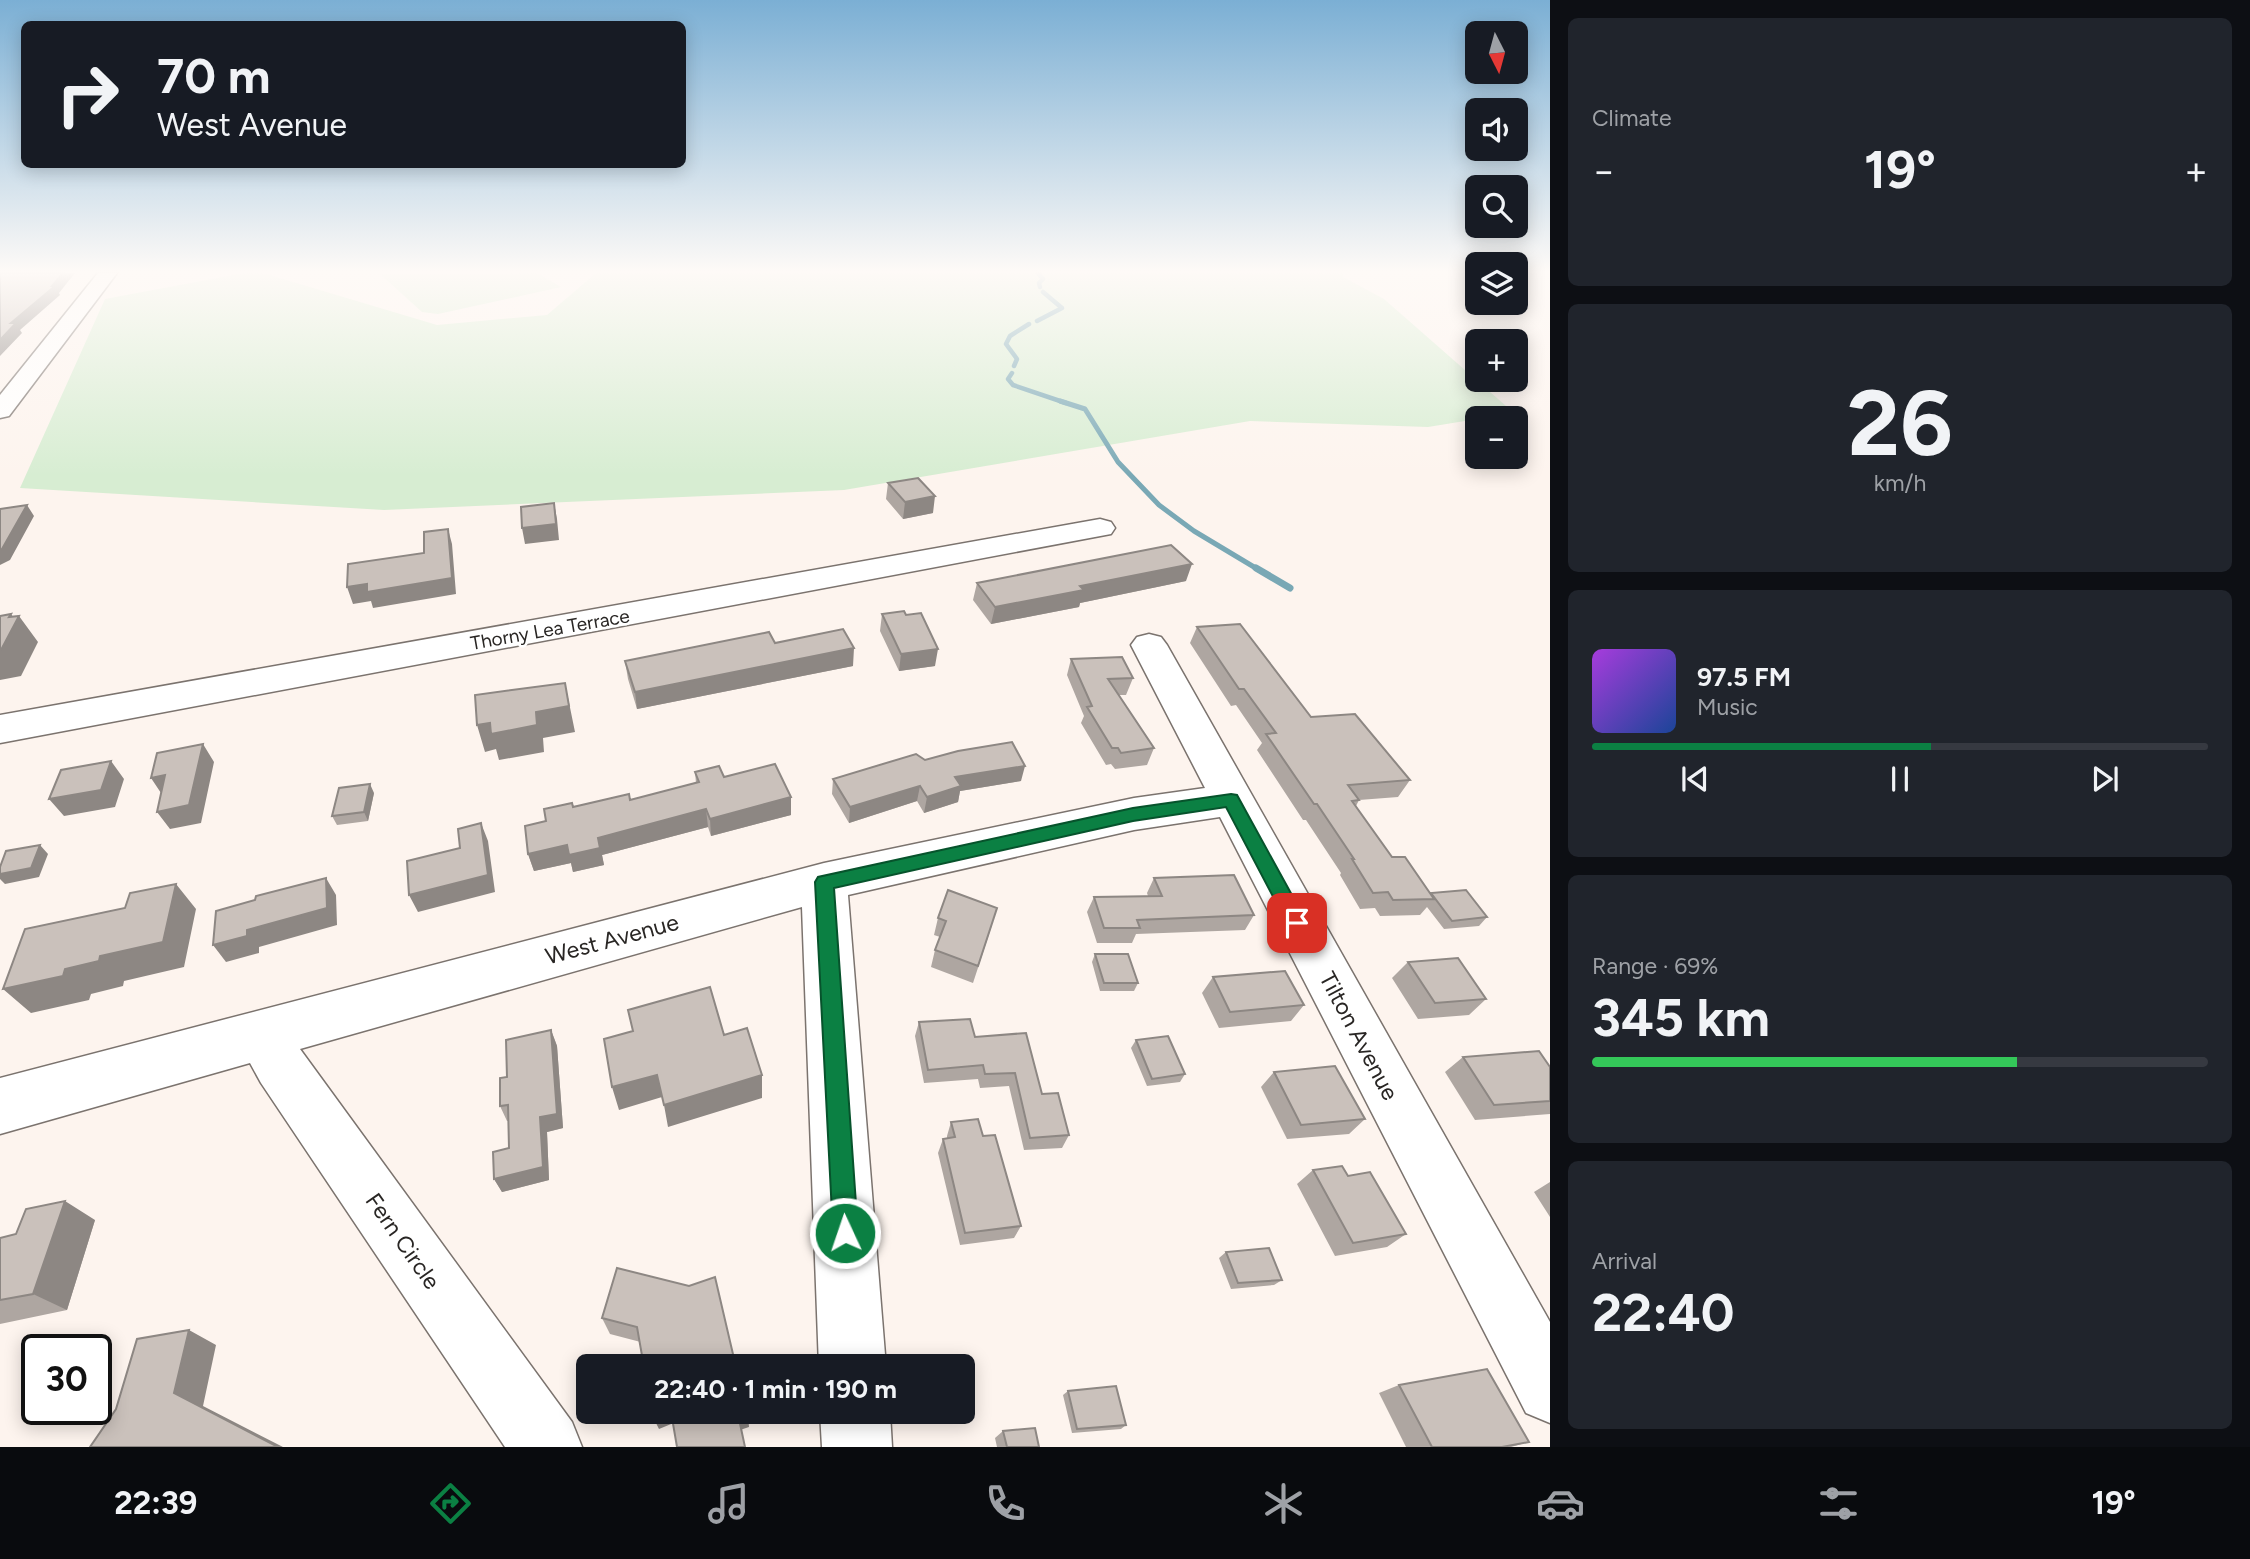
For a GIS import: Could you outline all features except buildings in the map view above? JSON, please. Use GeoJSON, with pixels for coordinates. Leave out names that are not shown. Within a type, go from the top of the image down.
{"type":"FeatureCollection","features":[{"type":"Feature","properties":{"kind":"street"},"geometry":{"type":"LineString","coordinates":[[0,411],[56,341]]}},
{"type":"Feature","properties":{"kind":"street","name":"Thorny Lea Terrace"},"geometry":{"type":"LineString","coordinates":[[0,729],[1100,528]]}},
{"type":"Feature","properties":{"kind":"street","name":"Tilton Avenue"},"geometry":{"type":"LineString","coordinates":[[1149,645],[1550,1389]]}},
{"type":"Feature","properties":{"kind":"street","name":"West Avenue"},"geometry":{"type":"LineString","coordinates":[[0,1106],[824,882],[1133,814],[1231,800]]}},
{"type":"Feature","properties":{"kind":"street"},"geometry":{"type":"LineString","coordinates":[[824,882],[852,1354]]}},
{"type":"Feature","properties":{"kind":"street","name":"Fern Circle"},"geometry":{"type":"LineString","coordinates":[[262,1033],[280,1065],[547,1447]]}},
{"type":"Feature","properties":{"kind":"street"},"geometry":{"type":"LineString","coordinates":[[856,1424],[857,1447]]}},
{"type":"Feature","properties":{"kind":"green space"},"geometry":{"type":"Polygon","coordinates":[[[86,341],[1431,341],[1465,370],[1465,392],[1490,392],[1506,406],[1465,406],[1465,421],[1428,427],[1250,421],[844,490],[384,510],[20,488],[86,341]]]}},
{"type":"Feature","properties":{"kind":"waterway"},"geometry":{"type":"LineString","coordinates":[[1008,341],[1006,344],[1017,359],[1014,366]]}},
{"type":"Feature","properties":{"kind":"waterway"},"geometry":{"type":"LineString","coordinates":[[1012,373],[1008,379],[1013,385],[1062,402]]}},
{"type":"Feature","properties":{"kind":"waterway"},"geometry":{"type":"LineString","coordinates":[[1062,402],[1085,409],[1118,462],[1159,505],[1194,531],[1259,570]]}},
{"type":"Feature","properties":{"kind":"waterway"},"geometry":{"type":"LineString","coordinates":[[1062,402],[1066,403]]}},
{"type":"Feature","properties":{"kind":"waterway"},"geometry":{"type":"LineString","coordinates":[[1256,568],[1290,588]]}},
{"type":"Feature","properties":{"kind":"route"},"geometry":{"type":"LineString","coordinates":[[845,1233],[824,882],[1133,814],[1231,800],[1297,923]]}}]}
